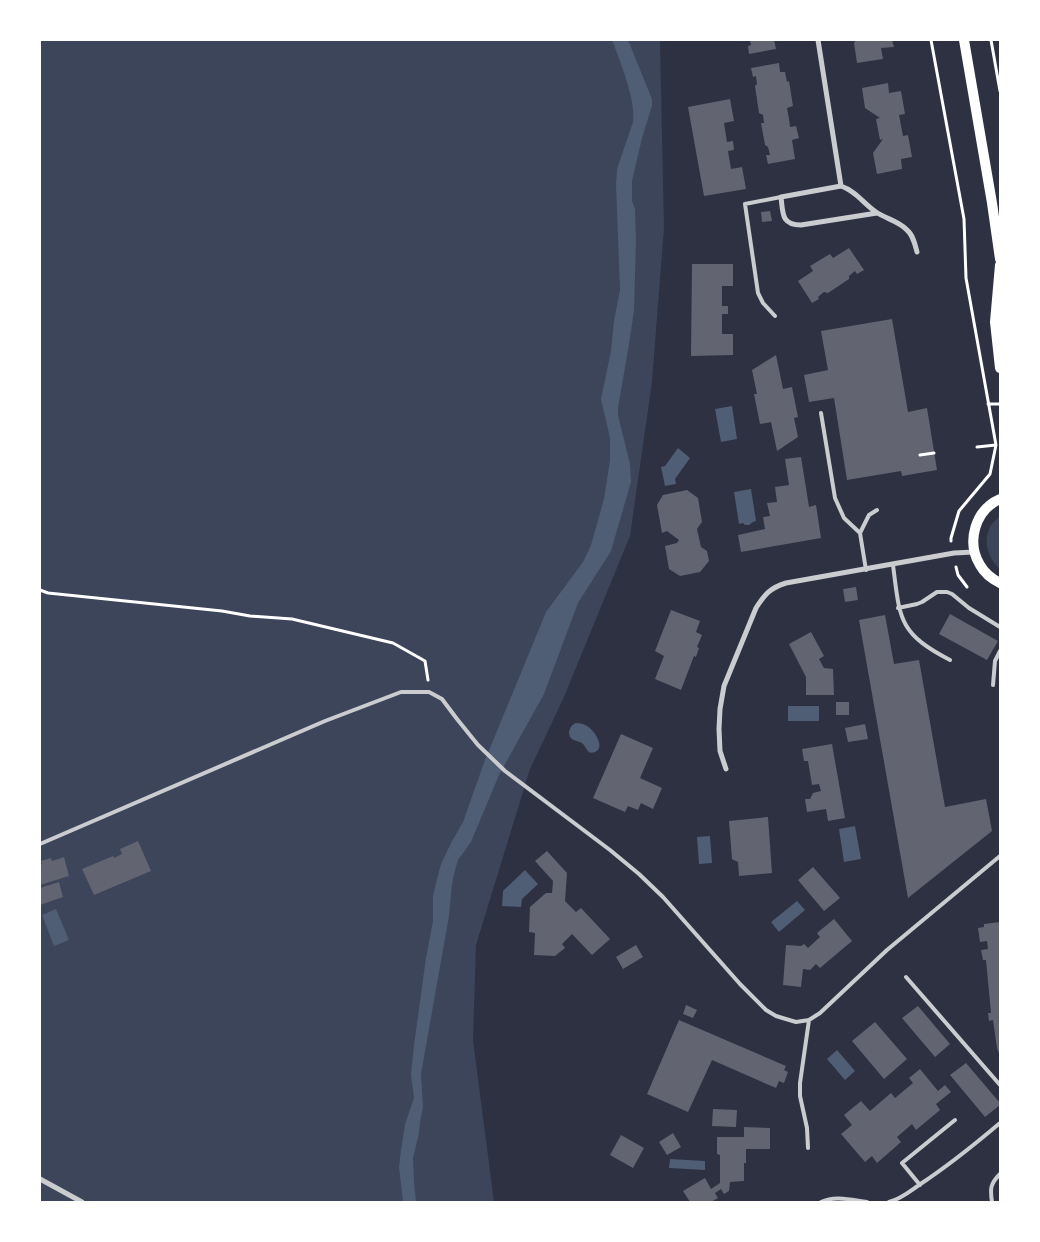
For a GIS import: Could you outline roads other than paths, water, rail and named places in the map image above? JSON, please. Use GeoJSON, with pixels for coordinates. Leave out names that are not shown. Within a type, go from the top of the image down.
{"type":"FeatureCollection","features":[{"type":"Feature","properties":{"kind":"main road"},"geometry":{"type":"LineString","coordinates":[[964,40],[1000,259]]}},
{"type":"Feature","properties":{"kind":"main road"},"geometry":{"type":"LineString","coordinates":[[1000,265],[995,322],[1000,368]]}},
{"type":"Feature","properties":{"kind":"main road"},"geometry":{"type":"LineString","coordinates":[[1000,489],[999,499],[985,509],[977,522],[973,537],[974,552],[980,566],[990,577],[1000,583]]}},
{"type":"Feature","properties":{"kind":"street"},"geometry":{"type":"LineString","coordinates":[[818,40],[842,186]]}},
{"type":"Feature","properties":{"kind":"street"},"geometry":{"type":"LineString","coordinates":[[877,213],[794,225],[784,218],[781,197],[842,186],[856,194],[860,200],[877,213],[906,229],[911,234],[916,252]]}},
{"type":"Feature","properties":{"kind":"street"},"geometry":{"type":"LineString","coordinates":[[726,769],[720,751],[719,729],[724,686],[756,608],[769,591],[776,586],[786,583],[954,553],[974,552]]}},
{"type":"Feature","properties":{"kind":"street"},"geometry":{"type":"LineString","coordinates":[[40,1178],[82,1202]]}},
{"type":"Feature","properties":{"kind":"lane"},"geometry":{"type":"LineString","coordinates":[[775,316],[758,293],[745,204],[781,197]]}},
{"type":"Feature","properties":{"kind":"lane"},"geometry":{"type":"LineString","coordinates":[[821,413],[834,498],[844,518],[860,533]]}},
{"type":"Feature","properties":{"kind":"lane"},"geometry":{"type":"LineString","coordinates":[[866,570],[860,533],[869,515],[877,510]]}},
{"type":"Feature","properties":{"kind":"lane"},"geometry":{"type":"LineString","coordinates":[[892,565],[898,608],[907,628],[921,643],[950,660]]}},
{"type":"Feature","properties":{"kind":"lane"},"geometry":{"type":"LineString","coordinates":[[898,608],[922,602],[937,592],[947,592],[1000,627]]}},
{"type":"Feature","properties":{"kind":"lane"},"geometry":{"type":"LineString","coordinates":[[993,685],[994,661],[1000,651]]}},
{"type":"Feature","properties":{"kind":"lane"},"geometry":{"type":"LineString","coordinates":[[40,844],[325,721],[401,692],[429,692],[442,700],[478,745],[505,771],[639,874],[663,897],[740,984],[766,1010],[776,1016],[796,1022],[809,1020],[820,1013],[888,950],[1000,856]]}},
{"type":"Feature","properties":{"kind":"lane"},"geometry":{"type":"LineString","coordinates":[[906,977],[1000,1085]]}},
{"type":"Feature","properties":{"kind":"lane"},"geometry":{"type":"LineString","coordinates":[[808,1148],[808,1128],[800,1096],[800,1083],[809,1020]]}},
{"type":"Feature","properties":{"kind":"lane"},"geometry":{"type":"LineString","coordinates":[[920,1185],[902,1163],[955,1120]]}},
{"type":"Feature","properties":{"kind":"lane"},"geometry":{"type":"LineString","coordinates":[[889,1202],[899,1199],[920,1185],[966,1152],[1000,1123]]}},
{"type":"Feature","properties":{"kind":"lane"},"geometry":{"type":"LineString","coordinates":[[992,1202],[991,1187],[994,1180],[1000,1174]]}},
{"type":"Feature","properties":{"kind":"lane"},"geometry":{"type":"LineString","coordinates":[[821,1202],[832,1198],[840,1198],[867,1202]]}}]}
